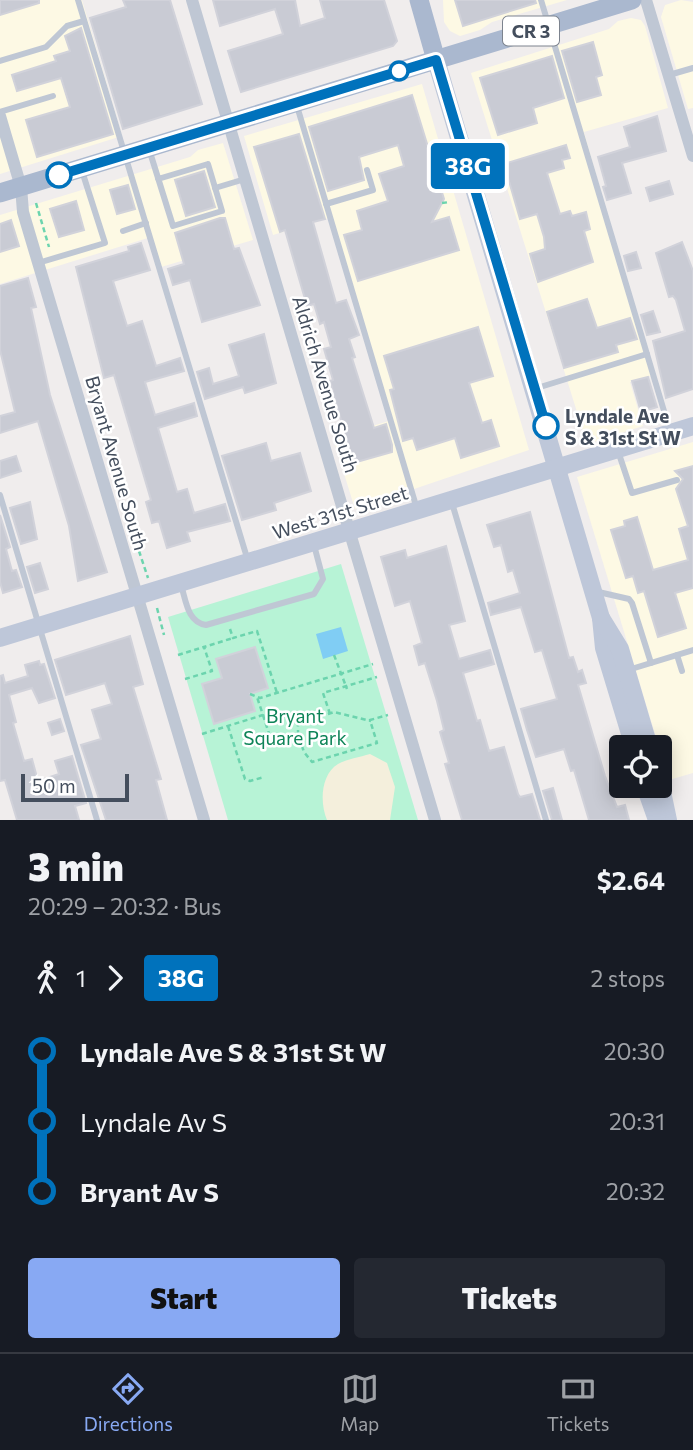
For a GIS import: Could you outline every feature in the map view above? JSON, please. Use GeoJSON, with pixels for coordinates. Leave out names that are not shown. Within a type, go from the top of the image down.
{"type":"FeatureCollection","features":[{"type":"Feature","properties":{"kind":"main road"},"geometry":{"type":"LineString","coordinates":[[419,0],[594,591],[601,618],[604,649],[630,735]]}},
{"type":"Feature","properties":{"kind":"main road","name":"CR 3"},"geometry":{"type":"LineString","coordinates":[[0,193],[549,26],[603,4],[632,0]]}},
{"type":"Feature","properties":{"kind":"main road","name":"West 31st Street"},"geometry":{"type":"LineString","coordinates":[[0,638],[693,426]]}},
{"type":"Feature","properties":{"kind":"main road"},"geometry":{"type":"LineString","coordinates":[[601,618],[614,635],[645,735]]}},
{"type":"Feature","properties":{"kind":"main road"},"geometry":{"type":"LineString","coordinates":[[649,798],[657,820]]}},
{"type":"Feature","properties":{"kind":"main road"},"geometry":{"type":"LineString","coordinates":[[663,798],[668,820]]}},
{"type":"Feature","properties":{"kind":"street","name":"Aldrich Avenue South"},"geometry":{"type":"LineString","coordinates":[[192,0],[435,820]]}},
{"type":"Feature","properties":{"kind":"street"},"geometry":{"type":"LineString","coordinates":[[646,0],[693,156]]}},
{"type":"Feature","properties":{"kind":"street","name":"Bryant Avenue South"},"geometry":{"type":"LineString","coordinates":[[0,114],[21,187],[23,212],[204,820]]}},
{"type":"Feature","properties":{"kind":"lane"},"geometry":{"type":"LineString","coordinates":[[78,0],[248,562]]}},
{"type":"Feature","properties":{"kind":"lane"},"geometry":{"type":"LineString","coordinates":[[541,0],[671,433]]}},
{"type":"Feature","properties":{"kind":"lane"},"geometry":{"type":"LineString","coordinates":[[0,61],[46,47],[67,26],[85,21]]}},
{"type":"Feature","properties":{"kind":"lane"},"geometry":{"type":"LineString","coordinates":[[669,75],[693,68]]}},
{"type":"Feature","properties":{"kind":"lane"},"geometry":{"type":"LineString","coordinates":[[0,114],[53,96]]}},
{"type":"Feature","properties":{"kind":"lane"},"geometry":{"type":"LineString","coordinates":[[296,102],[417,510]]}},
{"type":"Feature","properties":{"kind":"lane"},"geometry":{"type":"LineString","coordinates":[[149,147],[158,179],[173,226],[222,211],[208,164],[158,179]]}},
{"type":"Feature","properties":{"kind":"lane"},"geometry":{"type":"LineString","coordinates":[[38,263],[105,243],[81,168]]}},
{"type":"Feature","properties":{"kind":"lane"},"geometry":{"type":"LineString","coordinates":[[326,204],[373,190],[367,170]]}},
{"type":"Feature","properties":{"kind":"lane"},"geometry":{"type":"LineString","coordinates":[[215,188],[245,179]]}},
{"type":"Feature","properties":{"kind":"lane"},"geometry":{"type":"LineString","coordinates":[[123,231],[146,223]]}},
{"type":"Feature","properties":{"kind":"lane"},"geometry":{"type":"LineString","coordinates":[[535,388],[648,354]]}},
{"type":"Feature","properties":{"kind":"lane"},"geometry":{"type":"LineString","coordinates":[[617,449],[632,493],[677,480]]}},
{"type":"Feature","properties":{"kind":"lane"},"geometry":{"type":"LineString","coordinates":[[0,495],[97,820]]}},
{"type":"Feature","properties":{"kind":"lane"},"geometry":{"type":"LineString","coordinates":[[451,500],[546,820]]}},
{"type":"Feature","properties":{"kind":"lane"},"geometry":{"type":"LineString","coordinates":[[181,583],[194,621],[206,625],[314,594],[323,579],[313,542]]}},
{"type":"Feature","properties":{"kind":"lane"},"geometry":{"type":"LineString","coordinates":[[594,591],[629,599],[651,663]]}},
{"type":"Feature","properties":{"kind":"lane"},"geometry":{"type":"LineString","coordinates":[[626,670],[693,650]]}},
{"type":"Feature","properties":{"kind":"lane"},"geometry":{"type":"LineString","coordinates":[[677,655],[682,671]]}},
{"type":"Feature","properties":{"kind":"path"},"geometry":{"type":"LineString","coordinates":[[442,203],[450,202]]}},
{"type":"Feature","properties":{"kind":"path"},"geometry":{"type":"LineString","coordinates":[[226,619],[233,638]]}},
{"type":"Feature","properties":{"kind":"path"},"geometry":{"type":"LineString","coordinates":[[178,655],[257,631],[277,693]]}},
{"type":"Feature","properties":{"kind":"path"},"geometry":{"type":"LineString","coordinates":[[186,679],[212,671],[204,647]]}},
{"type":"Feature","properties":{"kind":"path"},"geometry":{"type":"LineString","coordinates":[[334,655],[347,688]]}},
{"type":"Feature","properties":{"kind":"path"},"geometry":{"type":"LineString","coordinates":[[250,694],[257,697],[277,693],[373,664]]}},
{"type":"Feature","properties":{"kind":"path"},"geometry":{"type":"LineString","coordinates":[[330,714],[323,693],[377,677]]}},
{"type":"Feature","properties":{"kind":"path"},"geometry":{"type":"LineString","coordinates":[[257,697],[272,743],[298,735]]}},
{"type":"Feature","properties":{"kind":"path"},"geometry":{"type":"LineString","coordinates":[[371,722],[377,743],[312,762],[304,752],[298,735],[298,724],[330,714],[371,722],[388,715]]}},
{"type":"Feature","properties":{"kind":"path"},"geometry":{"type":"LineString","coordinates":[[202,734],[263,715]]}},
{"type":"Feature","properties":{"kind":"path"},"geometry":{"type":"LineString","coordinates":[[228,726],[245,779],[250,781],[264,777]]}},
{"type":"Feature","properties":{"kind":"shaded area"},"geometry":{"type":"Polygon","coordinates":[[[0,0],[82,0],[122,136],[0,174],[0,0]]]}},
{"type":"Feature","properties":{"kind":"shaded area"},"geometry":{"type":"Polygon","coordinates":[[[443,0],[567,0],[492,22],[480,30],[460,36],[450,31],[444,22],[443,0]]]}},
{"type":"Feature","properties":{"kind":"shaded area"},"geometry":{"type":"Polygon","coordinates":[[[681,0],[693,2],[693,108],[688,109],[661,17],[665,5],[681,0]]]}},
{"type":"Feature","properties":{"kind":"shaded area"},"geometry":{"type":"Polygon","coordinates":[[[631,18],[641,20],[645,26],[668,108],[584,132],[653,375],[630,382],[643,426],[587,444],[471,73],[609,29],[618,21],[631,18]]]}},
{"type":"Feature","properties":{"kind":"shaded area"},"geometry":{"type":"Polygon","coordinates":[[[422,84],[529,450],[355,509],[333,438],[392,420],[332,217],[273,235],[244,136],[422,84]]]}},
{"type":"Feature","properties":{"kind":"shaded area"},"geometry":{"type":"Polygon","coordinates":[[[223,143],[253,240],[161,267],[151,237],[0,284],[0,215],[190,157],[198,150],[223,143]]]}},
{"type":"Feature","properties":{"kind":"shaded area"},"geometry":{"type":"Polygon","coordinates":[[[693,442],[693,773],[672,779],[672,735],[655,735],[577,477],[693,442]]]}},
{"type":"Feature","properties":{"kind":"green space","name":"Bryant Square Park"},"geometry":{"type":"Polygon","coordinates":[[[341,564],[418,820],[228,820],[168,617],[341,564]]]}},
{"type":"Feature","properties":{"kind":"sand"},"geometry":{"type":"Polygon","coordinates":[[[370,754],[387,763],[395,787],[390,820],[327,820],[323,806],[323,790],[328,775],[338,764],[370,754]]]}},
{"type":"Feature","properties":{"kind":"water"},"geometry":{"type":"Polygon","coordinates":[[[341,627],[348,651],[323,659],[316,634],[341,627]]]}},
{"type":"Feature","properties":{"kind":"building"},"geometry":{"type":"Polygon","coordinates":[[[0,0],[39,0],[39,3],[0,15],[0,0]]]}},
{"type":"Feature","properties":{"kind":"building"},"geometry":{"type":"Polygon","coordinates":[[[123,0],[170,0],[202,104],[123,129],[90,18],[126,7],[123,0]]]}},
{"type":"Feature","properties":{"kind":"building"},"geometry":{"type":"Polygon","coordinates":[[[213,0],[295,0],[300,26],[325,18],[320,0],[384,0],[397,41],[393,46],[241,92],[228,51],[283,34],[275,9],[220,26],[213,0]]]}},
{"type":"Feature","properties":{"kind":"building"},"geometry":{"type":"Polygon","coordinates":[[[455,0],[535,0],[536,3],[463,26],[455,0]]]}},
{"type":"Feature","properties":{"kind":"building"},"geometry":{"type":"Polygon","coordinates":[[[81,28],[113,134],[37,157],[26,120],[70,107],[61,78],[17,91],[12,75],[56,61],[54,56],[70,51],[65,36],[81,28]]]}},
{"type":"Feature","properties":{"kind":"building"},"geometry":{"type":"Polygon","coordinates":[[[593,42],[602,75],[596,77],[601,95],[577,102],[562,51],[593,42]]]}},
{"type":"Feature","properties":{"kind":"building"},"geometry":{"type":"Polygon","coordinates":[[[552,56],[564,98],[533,108],[537,123],[498,135],[480,78],[552,56]]]}},
{"type":"Feature","properties":{"kind":"building"},"geometry":{"type":"Polygon","coordinates":[[[412,95],[444,199],[432,222],[449,217],[459,250],[358,281],[344,235],[362,230],[357,211],[388,201],[379,174],[404,166],[398,145],[359,157],[364,180],[328,191],[309,127],[412,95]]]}},
{"type":"Feature","properties":{"kind":"building"},"geometry":{"type":"Polygon","coordinates":[[[657,116],[666,151],[622,163],[631,193],[607,200],[598,157],[630,147],[624,127],[657,116]]]}},
{"type":"Feature","properties":{"kind":"building"},"geometry":{"type":"Polygon","coordinates":[[[299,134],[325,219],[313,222],[336,303],[346,300],[359,335],[349,339],[355,357],[352,358],[374,428],[386,424],[392,445],[392,452],[353,463],[330,381],[333,380],[324,349],[331,347],[324,322],[320,324],[314,304],[307,306],[285,230],[280,232],[254,147],[299,134]]]}},
{"type":"Feature","properties":{"kind":"building"},"geometry":{"type":"Polygon","coordinates":[[[566,145],[570,158],[562,160],[564,168],[547,173],[560,214],[570,211],[572,216],[586,212],[590,229],[584,231],[593,262],[538,282],[530,254],[545,249],[544,237],[537,214],[520,219],[504,164],[566,145]]]}},
{"type":"Feature","properties":{"kind":"building"},"geometry":{"type":"Polygon","coordinates":[[[204,171],[215,207],[186,216],[175,180],[204,171]]]}},
{"type":"Feature","properties":{"kind":"building"},"geometry":{"type":"Polygon","coordinates":[[[669,181],[673,194],[650,201],[646,188],[669,181]]]}},
{"type":"Feature","properties":{"kind":"building"},"geometry":{"type":"Polygon","coordinates":[[[128,185],[135,209],[117,214],[110,190],[128,185]]]}},
{"type":"Feature","properties":{"kind":"building"},"geometry":{"type":"Polygon","coordinates":[[[76,201],[84,230],[59,237],[50,209],[76,201]]]}},
{"type":"Feature","properties":{"kind":"building"},"geometry":{"type":"Polygon","coordinates":[[[225,218],[234,249],[239,248],[260,305],[202,322],[190,280],[173,285],[168,269],[184,264],[175,233],[225,218]]]}},
{"type":"Feature","properties":{"kind":"building"},"geometry":{"type":"Polygon","coordinates":[[[11,220],[19,246],[0,252],[0,224],[11,220]]]}},
{"type":"Feature","properties":{"kind":"building"},"geometry":{"type":"Polygon","coordinates":[[[682,242],[693,271],[693,389],[666,398],[653,341],[685,331],[676,300],[673,296],[669,297],[656,253],[682,242]]]}},
{"type":"Feature","properties":{"kind":"building"},"geometry":{"type":"Polygon","coordinates":[[[141,243],[150,270],[113,281],[127,326],[142,321],[156,366],[180,358],[184,371],[145,382],[155,415],[194,403],[197,416],[158,428],[177,492],[187,489],[194,513],[225,504],[230,521],[187,532],[190,541],[167,548],[159,521],[152,523],[146,502],[151,500],[114,375],[104,378],[76,267],[129,251],[128,247],[141,243]]]}},
{"type":"Feature","properties":{"kind":"building"},"geometry":{"type":"Polygon","coordinates":[[[636,252],[641,268],[628,271],[624,256],[636,252]]]}},
{"type":"Feature","properties":{"kind":"building"},"geometry":{"type":"Polygon","coordinates":[[[28,278],[36,307],[31,308],[50,395],[107,572],[78,581],[69,526],[38,421],[0,433],[0,416],[15,412],[0,350],[0,286],[28,278]]]}},
{"type":"Feature","properties":{"kind":"building"},"geometry":{"type":"Polygon","coordinates":[[[587,299],[597,328],[630,318],[637,339],[616,345],[618,352],[564,368],[547,312],[587,299]]]}},
{"type":"Feature","properties":{"kind":"building"},"geometry":{"type":"Polygon","coordinates":[[[653,311],[660,332],[647,335],[641,315],[653,311]]]}},
{"type":"Feature","properties":{"kind":"building"},"geometry":{"type":"Polygon","coordinates":[[[478,327],[493,376],[469,383],[482,423],[491,420],[499,446],[461,458],[455,438],[417,450],[413,438],[403,441],[390,390],[394,389],[384,356],[478,327]]]}},
{"type":"Feature","properties":{"kind":"building"},"geometry":{"type":"Polygon","coordinates":[[[264,334],[276,383],[245,393],[243,387],[205,399],[197,372],[209,368],[213,384],[239,376],[229,345],[264,334]]]}},
{"type":"Feature","properties":{"kind":"building"},"geometry":{"type":"Polygon","coordinates":[[[648,377],[657,407],[641,412],[632,381],[648,377]]]}},
{"type":"Feature","properties":{"kind":"building"},"geometry":{"type":"Polygon","coordinates":[[[266,443],[271,461],[300,453],[311,491],[274,503],[276,510],[242,520],[222,456],[266,443]]]}},
{"type":"Feature","properties":{"kind":"building"},"geometry":{"type":"Polygon","coordinates":[[[16,456],[21,471],[0,478],[0,461],[16,456]]]}},
{"type":"Feature","properties":{"kind":"building"},"geometry":{"type":"Polygon","coordinates":[[[693,466],[693,588],[675,593],[686,628],[658,637],[644,591],[638,593],[633,576],[626,578],[611,530],[625,526],[624,521],[637,517],[653,570],[688,560],[679,529],[688,526],[676,489],[683,479],[675,471],[693,466]]]}},
{"type":"Feature","properties":{"kind":"building"},"geometry":{"type":"Polygon","coordinates":[[[30,502],[37,539],[21,544],[10,508],[30,502]]]}},
{"type":"Feature","properties":{"kind":"building"},"geometry":{"type":"Polygon","coordinates":[[[530,512],[569,658],[573,657],[578,672],[582,670],[586,683],[578,685],[609,786],[609,798],[614,798],[617,807],[625,805],[629,820],[589,820],[574,770],[571,771],[564,749],[536,757],[521,709],[557,699],[542,650],[535,652],[521,607],[491,615],[488,603],[520,593],[513,570],[508,572],[501,545],[494,547],[487,525],[530,512]]]}},
{"type":"Feature","properties":{"kind":"building"},"geometry":{"type":"Polygon","coordinates":[[[0,515],[10,547],[6,549],[12,571],[16,570],[22,587],[3,593],[0,582],[0,515]]]}},
{"type":"Feature","properties":{"kind":"building"},"geometry":{"type":"Polygon","coordinates":[[[446,546],[465,621],[449,625],[459,659],[490,650],[494,664],[463,673],[477,721],[480,720],[489,751],[504,747],[518,794],[520,797],[532,794],[540,820],[462,820],[445,764],[449,763],[440,732],[444,730],[437,701],[425,663],[419,665],[414,646],[422,643],[410,601],[395,606],[381,557],[405,550],[407,558],[446,546]]]}},
{"type":"Feature","properties":{"kind":"building"},"geometry":{"type":"Polygon","coordinates":[[[40,563],[48,589],[35,593],[27,567],[40,563]]]}},
{"type":"Feature","properties":{"kind":"building"},"geometry":{"type":"Polygon","coordinates":[[[130,636],[143,684],[133,687],[161,779],[156,780],[167,820],[106,820],[81,745],[101,739],[92,710],[112,704],[105,683],[66,695],[55,660],[130,636]]]}},
{"type":"Feature","properties":{"kind":"building","name":"Bryant Square Park"},"geometry":{"type":"Polygon","coordinates":[[[255,647],[268,688],[250,694],[255,711],[214,724],[202,684],[222,678],[216,659],[255,647]]]}},
{"type":"Feature","properties":{"kind":"building"},"geometry":{"type":"Polygon","coordinates":[[[39,661],[40,665],[44,664],[55,698],[39,703],[32,688],[9,695],[16,722],[13,723],[24,761],[32,759],[38,781],[59,774],[55,761],[72,756],[86,803],[75,806],[79,820],[17,820],[5,780],[0,781],[0,676],[3,675],[5,683],[28,676],[25,665],[39,661]]]}},
{"type":"Feature","properties":{"kind":"building"},"geometry":{"type":"Polygon","coordinates":[[[60,719],[64,731],[52,735],[48,723],[60,719]]]}},
{"type":"Feature","properties":{"kind":"building"},"geometry":{"type":"Polygon","coordinates":[[[553,788],[562,820],[552,820],[543,791],[553,788]]]}},
{"type":"Feature","properties":{"kind":"bus line","name":"38G"},"geometry":{"type":"LineString","coordinates":[[59,175],[436,60],[546,426]]}},
{"type":"Feature","properties":{"kind":"place","name":"Lyndale Ave S & 31st St W"},"geometry":{"type":"Point","coordinates":[546,426]}}]}
